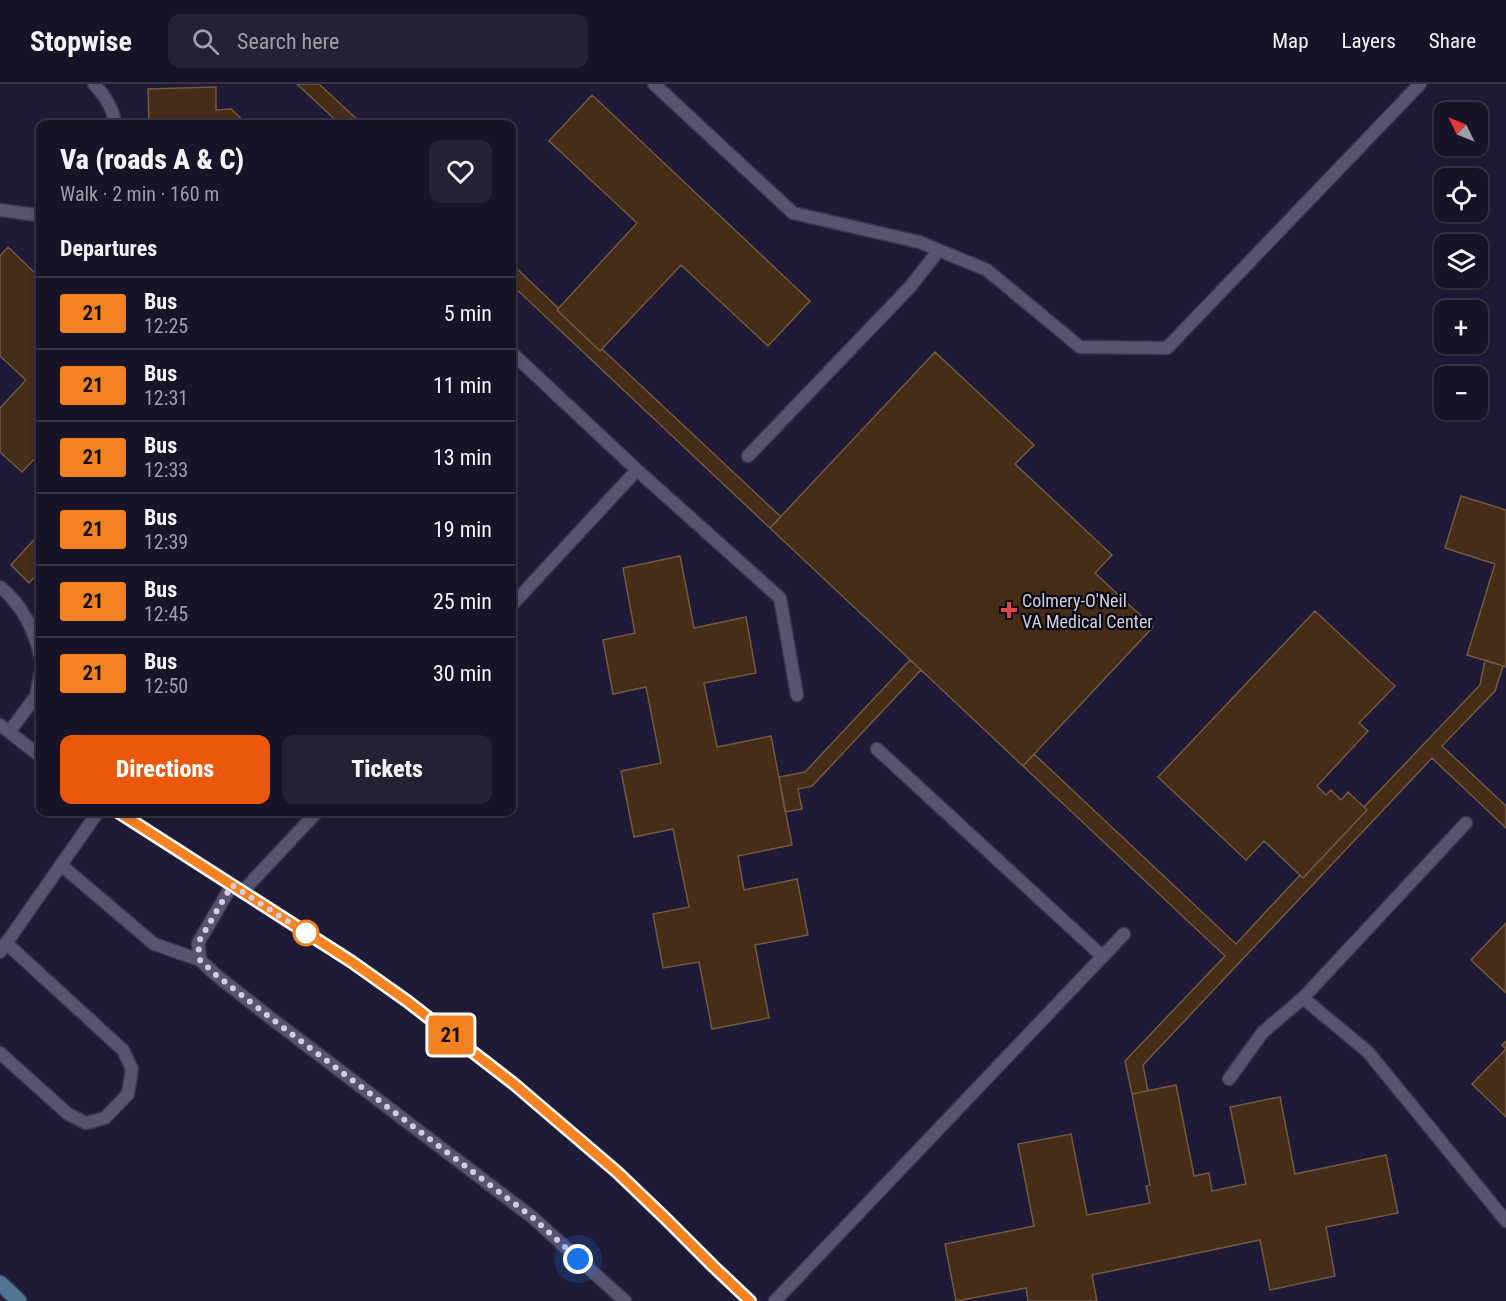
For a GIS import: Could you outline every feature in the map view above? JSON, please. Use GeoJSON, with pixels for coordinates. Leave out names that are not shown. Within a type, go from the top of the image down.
{"type":"FeatureCollection","features":[{"type":"Feature","properties":{"kind":"main road"},"geometry":{"type":"LineString","coordinates":[[0,1283],[19,1301]]}},
{"type":"Feature","properties":{"kind":"lane"},"geometry":{"type":"LineString","coordinates":[[94,84],[104,95],[114,120]]}},
{"type":"Feature","properties":{"kind":"lane"},"geometry":{"type":"LineString","coordinates":[[654,84],[793,213],[919,242],[987,270],[1080,347],[1167,348],[1420,84]]}},
{"type":"Feature","properties":{"kind":"lane"},"geometry":{"type":"LineString","coordinates":[[0,210],[36,215]]}},
{"type":"Feature","properties":{"kind":"lane"},"geometry":{"type":"LineString","coordinates":[[748,456],[910,287],[939,250]]}},
{"type":"Feature","properties":{"kind":"lane"},"geometry":{"type":"LineString","coordinates":[[516,357],[780,598],[797,695]]}},
{"type":"Feature","properties":{"kind":"lane"},"geometry":{"type":"LineString","coordinates":[[516,600],[638,470]]}},
{"type":"Feature","properties":{"kind":"lane"},"geometry":{"type":"LineString","coordinates":[[0,587],[8,593],[22,612],[36,638]]}},
{"type":"Feature","properties":{"kind":"lane"},"geometry":{"type":"LineString","coordinates":[[36,696],[4,728],[36,753]]}},
{"type":"Feature","properties":{"kind":"lane"},"geometry":{"type":"LineString","coordinates":[[877,749],[1102,956]]}},
{"type":"Feature","properties":{"kind":"lane"},"geometry":{"type":"LineString","coordinates":[[0,1053],[68,1114],[86,1123],[105,1118],[128,1094],[132,1069],[123,1050],[3,947],[95,816]]}},
{"type":"Feature","properties":{"kind":"lane"},"geometry":{"type":"LineString","coordinates":[[124,816],[398,994],[514,1084],[617,1172],[750,1301]]}},
{"type":"Feature","properties":{"kind":"lane"},"geometry":{"type":"LineString","coordinates":[[200,960],[198,943],[237,889],[313,816]]}},
{"type":"Feature","properties":{"kind":"lane"},"geometry":{"type":"LineString","coordinates":[[1229,1079],[1263,1032],[1303,998],[1466,823]]}},
{"type":"Feature","properties":{"kind":"lane"},"geometry":{"type":"LineString","coordinates":[[61,865],[154,944],[200,960],[272,1019],[532,1217],[625,1301]]}},
{"type":"Feature","properties":{"kind":"lane"},"geometry":{"type":"LineString","coordinates":[[775,1301],[1124,934]]}},
{"type":"Feature","properties":{"kind":"lane"},"geometry":{"type":"LineString","coordinates":[[1303,998],[1368,1052],[1506,1221]]}},
{"type":"Feature","properties":{"kind":"building"},"geometry":{"type":"Polygon","coordinates":[[[297,84],[319,84],[358,120],[336,120],[297,84]]]}},
{"type":"Feature","properties":{"kind":"building"},"geometry":{"type":"Polygon","coordinates":[[[216,87],[216,110],[231,109],[243,120],[149,120],[148,89],[216,87]]]}},
{"type":"Feature","properties":{"kind":"building"},"geometry":{"type":"Polygon","coordinates":[[[592,95],[810,301],[768,346],[681,265],[600,351],[557,310],[637,223],[549,141],[592,95]]]}},
{"type":"Feature","properties":{"kind":"building"},"geometry":{"type":"Polygon","coordinates":[[[8,247],[36,274],[36,457],[22,472],[0,452],[0,408],[26,380],[0,356],[0,256],[8,247]]]}},
{"type":"Feature","properties":{"kind":"building"},"geometry":{"type":"Polygon","coordinates":[[[516,268],[600,351],[602,349],[781,517],[770,528],[516,289],[516,268]]]}},
{"type":"Feature","properties":{"kind":"building"},"geometry":{"type":"Polygon","coordinates":[[[935,352],[1034,445],[1015,464],[1112,555],[1095,573],[1153,627],[1023,766],[770,528],[935,352]]]}},
{"type":"Feature","properties":{"kind":"building"},"geometry":{"type":"Polygon","coordinates":[[[1461,496],[1506,510],[1506,667],[1467,655],[1495,564],[1445,548],[1461,496]]]}},
{"type":"Feature","properties":{"kind":"building"},"geometry":{"type":"Polygon","coordinates":[[[36,537],[36,575],[29,583],[11,565],[36,537]]]}},
{"type":"Feature","properties":{"kind":"building"},"geometry":{"type":"Polygon","coordinates":[[[680,556],[694,628],[746,617],[756,673],[704,683],[717,747],[771,736],[792,845],[738,856],[744,890],[797,879],[808,935],[755,945],[769,1018],[712,1029],[699,962],[663,968],[653,914],[689,907],[673,829],[634,837],[621,771],[661,763],[646,687],[613,694],[603,640],[635,633],[623,568],[680,556]]]}},
{"type":"Feature","properties":{"kind":"building"},"geometry":{"type":"Polygon","coordinates":[[[1315,611],[1395,686],[1359,723],[1368,731],[1317,786],[1326,795],[1331,790],[1341,800],[1348,792],[1367,810],[1303,878],[1264,841],[1246,860],[1158,777],[1315,611]]]}},
{"type":"Feature","properties":{"kind":"building"},"geometry":{"type":"Polygon","coordinates":[[[910,660],[921,670],[812,786],[798,789],[802,809],[785,812],[779,777],[805,772],[910,660]]]}},
{"type":"Feature","properties":{"kind":"building"},"geometry":{"type":"Polygon","coordinates":[[[1485,660],[1503,666],[1495,691],[1442,746],[1506,806],[1506,828],[1432,758],[1143,1065],[1148,1091],[1132,1094],[1125,1061],[1225,956],[1023,766],[1034,754],[1236,944],[1300,875],[1303,878],[1367,810],[1364,807],[1480,685],[1485,660]]]}},
{"type":"Feature","properties":{"kind":"building"},"geometry":{"type":"Polygon","coordinates":[[[1506,923],[1506,993],[1471,960],[1506,923]]]}},
{"type":"Feature","properties":{"kind":"building"},"geometry":{"type":"Polygon","coordinates":[[[1506,1049],[1506,1117],[1472,1084],[1506,1049]]]}},
{"type":"Feature","properties":{"kind":"building"},"geometry":{"type":"Polygon","coordinates":[[[1176,1085],[1194,1176],[1209,1173],[1212,1191],[1246,1184],[1230,1107],[1280,1097],[1295,1174],[1386,1155],[1398,1213],[1326,1227],[1335,1276],[1270,1290],[1260,1240],[1092,1275],[1097,1301],[1028,1301],[1026,1288],[956,1301],[945,1244],[1034,1226],[1018,1144],[1071,1134],[1087,1215],[1150,1203],[1146,1186],[1150,1185],[1132,1094],[1176,1085]]]}},
{"type":"Feature","properties":{"kind":"bus line","name":"21"},"geometry":{"type":"LineString","coordinates":[[124,816],[352,962],[407,1001],[514,1084],[617,1172],[750,1301]]}},
{"type":"Feature","properties":{"kind":"place","name":"Colmery-O'Neil VA Medical Center"},"geometry":{"type":"Point","coordinates":[1009,610]}},
{"type":"Feature","properties":{"kind":"route"},"geometry":{"type":"LineString","coordinates":[[306,933],[315,939],[232,885],[198,943],[200,960],[272,1019],[532,1217],[578,1259]]}}]}
